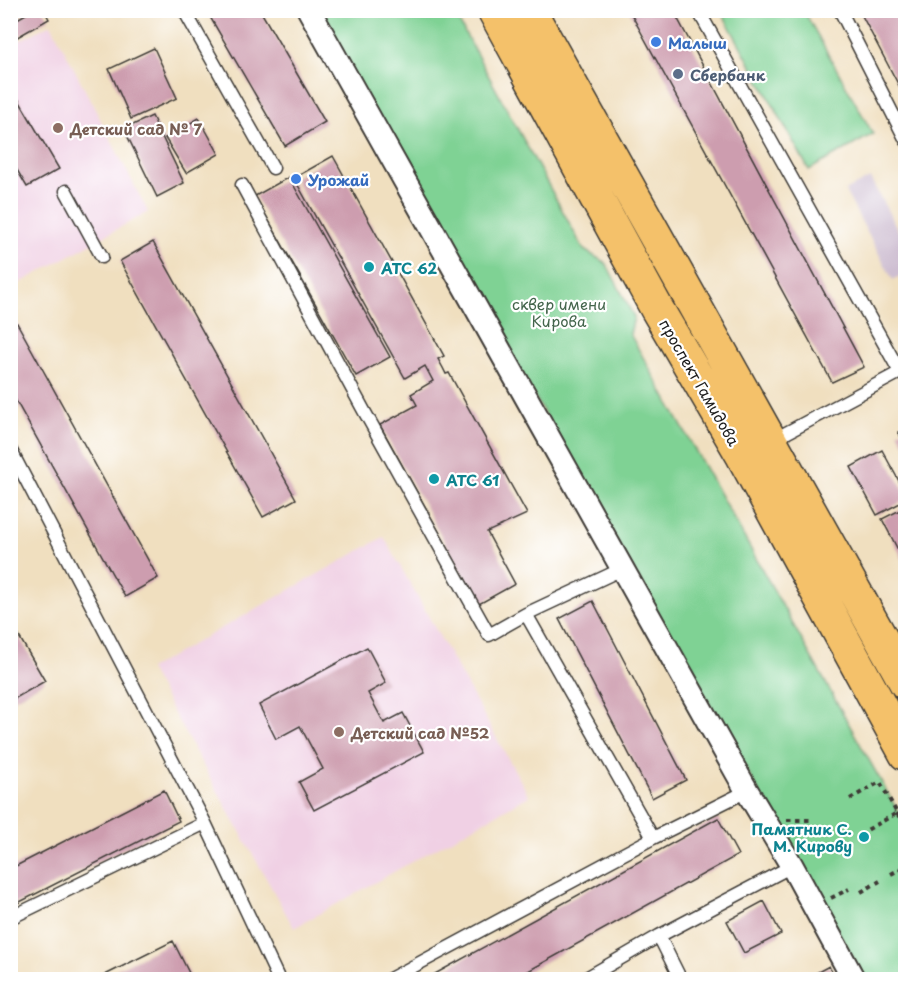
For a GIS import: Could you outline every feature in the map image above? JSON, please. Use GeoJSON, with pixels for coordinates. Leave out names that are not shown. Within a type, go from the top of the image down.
{"type":"FeatureCollection","features":[{"type":"Feature","properties":{"kind":"main road","name":"проспект Гамидова"},"geometry":{"type":"LineString","coordinates":[[517,15],[657,309],[758,449],[906,683]]}},
{"type":"Feature","properties":{"kind":"main road","name":"проспект Гамидова"},"geometry":{"type":"LineString","coordinates":[[758,449],[906,754]]}},
{"type":"Feature","properties":{"kind":"street"},"geometry":{"type":"LineString","coordinates":[[309,10],[854,980]]}},
{"type":"Feature","properties":{"kind":"lane"},"geometry":{"type":"LineString","coordinates":[[184,10],[273,168]]}},
{"type":"Feature","properties":{"kind":"lane"},"geometry":{"type":"LineString","coordinates":[[698,10],[903,370],[758,449]]}},
{"type":"Feature","properties":{"kind":"lane"},"geometry":{"type":"LineString","coordinates":[[840,10],[906,140]]}},
{"type":"Feature","properties":{"kind":"lane"},"geometry":{"type":"LineString","coordinates":[[242,184],[363,409],[489,635],[526,614],[622,569]]}},
{"type":"Feature","properties":{"kind":"lane"},"geometry":{"type":"LineString","coordinates":[[66,191],[102,257]]}},
{"type":"Feature","properties":{"kind":"lane"},"geometry":{"type":"LineString","coordinates":[[10,449],[205,823],[279,980]]}},
{"type":"Feature","properties":{"kind":"lane"},"geometry":{"type":"LineString","coordinates":[[526,614],[653,838]]}},
{"type":"Feature","properties":{"kind":"lane"},"geometry":{"type":"LineString","coordinates":[[388,980],[653,838],[747,791]]}},
{"type":"Feature","properties":{"kind":"lane"},"geometry":{"type":"LineString","coordinates":[[10,918],[205,823]]}},
{"type":"Feature","properties":{"kind":"lane"},"geometry":{"type":"LineString","coordinates":[[583,980],[659,936],[792,866]]}},
{"type":"Feature","properties":{"kind":"lane"},"geometry":{"type":"LineString","coordinates":[[659,936],[681,980]]}},
{"type":"Feature","properties":{"kind":"path"},"geometry":{"type":"LineString","coordinates":[[850,799],[880,782],[906,829]]}},
{"type":"Feature","properties":{"kind":"path"},"geometry":{"type":"LineString","coordinates":[[867,830],[897,813]]}},
{"type":"Feature","properties":{"kind":"path"},"geometry":{"type":"LineString","coordinates":[[891,874],[906,866]]}},
{"type":"Feature","properties":{"kind":"path"},"geometry":{"type":"LineString","coordinates":[[861,892],[880,880]]}},
{"type":"Feature","properties":{"kind":"shaded area","name":"Детский сад № 7"},"geometry":{"type":"Polygon","coordinates":[[[51,24],[148,212],[11,288],[11,45],[51,24]]]}},
{"type":"Feature","properties":{"kind":"shaded area"},"geometry":{"type":"Polygon","coordinates":[[[870,178],[905,243],[905,273],[893,280],[845,191],[870,178]]]}},
{"type":"Feature","properties":{"kind":"shaded area","name":"Детский сад №52"},"geometry":{"type":"Polygon","coordinates":[[[384,537],[529,796],[294,928],[149,669],[384,537]]]}},
{"type":"Feature","properties":{"kind":"green space","name":"сквер имени Кирова"},"geometry":{"type":"Polygon","coordinates":[[[316,11],[453,11],[584,250],[606,263],[634,317],[630,334],[905,824],[905,979],[865,979],[316,11]]]}},
{"type":"Feature","properties":{"kind":"green space"},"geometry":{"type":"Polygon","coordinates":[[[721,11],[804,11],[873,134],[809,170],[721,11]]]}},
{"type":"Feature","properties":{"kind":"building"},"geometry":{"type":"Polygon","coordinates":[[[33,10],[44,10],[49,19],[14,39],[10,33],[10,23],[33,10]]]}},
{"type":"Feature","properties":{"kind":"building"},"geometry":{"type":"Polygon","coordinates":[[[206,10],[260,10],[325,122],[285,146],[206,10]]]}},
{"type":"Feature","properties":{"kind":"building"},"geometry":{"type":"Polygon","coordinates":[[[629,10],[673,10],[864,367],[832,382],[629,10]]]}},
{"type":"Feature","properties":{"kind":"building"},"geometry":{"type":"Polygon","coordinates":[[[859,10],[899,10],[906,22],[906,99],[859,10]]]}},
{"type":"Feature","properties":{"kind":"building"},"geometry":{"type":"Polygon","coordinates":[[[154,48],[177,98],[131,119],[109,69],[154,48]]]}},
{"type":"Feature","properties":{"kind":"building"},"geometry":{"type":"Polygon","coordinates":[[[10,85],[59,169],[27,187],[10,158],[10,85]]]}},
{"type":"Feature","properties":{"kind":"building"},"geometry":{"type":"Polygon","coordinates":[[[152,116],[184,183],[157,197],[124,129],[152,116]]]}},
{"type":"Feature","properties":{"kind":"building"},"geometry":{"type":"Polygon","coordinates":[[[199,118],[219,154],[186,173],[165,138],[199,118]]]}},
{"type":"Feature","properties":{"kind":"building"},"geometry":{"type":"Polygon","coordinates":[[[333,156],[444,356],[438,359],[446,374],[449,373],[527,514],[487,532],[515,584],[479,604],[380,425],[417,405],[411,394],[433,381],[425,366],[405,378],[294,178],[333,156]]]}},
{"type":"Feature","properties":{"kind":"building"},"geometry":{"type":"Polygon","coordinates":[[[289,177],[390,357],[356,376],[255,196],[289,177]]]}},
{"type":"Feature","properties":{"kind":"building"},"geometry":{"type":"Polygon","coordinates":[[[153,242],[296,499],[263,517],[120,261],[153,242]]]}},
{"type":"Feature","properties":{"kind":"building"},"geometry":{"type":"Polygon","coordinates":[[[17,323],[158,578],[125,597],[10,390],[10,327],[17,323]]]}},
{"type":"Feature","properties":{"kind":"building"},"geometry":{"type":"Polygon","coordinates":[[[906,428],[906,446],[898,432],[906,428]]]}},
{"type":"Feature","properties":{"kind":"building"},"geometry":{"type":"Polygon","coordinates":[[[882,450],[906,494],[906,500],[877,515],[851,467],[882,450]]]}},
{"type":"Feature","properties":{"kind":"building"},"geometry":{"type":"Polygon","coordinates":[[[906,507],[906,565],[882,519],[906,507]]]}},
{"type":"Feature","properties":{"kind":"building"},"geometry":{"type":"Polygon","coordinates":[[[593,601],[686,780],[652,798],[559,619],[593,601]]]}},
{"type":"Feature","properties":{"kind":"building"},"geometry":{"type":"Polygon","coordinates":[[[10,621],[45,681],[14,699],[10,692],[10,621]]]}},
{"type":"Feature","properties":{"kind":"building"},"geometry":{"type":"Polygon","coordinates":[[[367,647],[386,683],[368,693],[384,723],[403,713],[424,752],[314,810],[299,782],[323,769],[300,726],[276,739],[259,705],[367,647]]]}},
{"type":"Feature","properties":{"kind":"building"},"geometry":{"type":"Polygon","coordinates":[[[164,790],[179,821],[10,907],[10,869],[164,790]]]}},
{"type":"Feature","properties":{"kind":"building"},"geometry":{"type":"Polygon","coordinates":[[[718,818],[738,855],[512,980],[424,980],[718,818]]]}},
{"type":"Feature","properties":{"kind":"building"},"geometry":{"type":"Polygon","coordinates":[[[764,901],[781,934],[744,953],[727,921],[764,901]]]}},
{"type":"Feature","properties":{"kind":"building"},"geometry":{"type":"Polygon","coordinates":[[[173,941],[190,975],[181,980],[95,980],[173,941]]]}},
{"type":"Feature","properties":{"kind":"building"},"geometry":{"type":"Polygon","coordinates":[[[829,966],[836,980],[803,980],[829,966]]]}},
{"type":"Feature","properties":{"kind":"place","name":"Малыш"},"geometry":{"type":"Point","coordinates":[656,42]}},
{"type":"Feature","properties":{"kind":"place","name":"Сбербанк"},"geometry":{"type":"Point","coordinates":[678,74]}},
{"type":"Feature","properties":{"kind":"place","name":"Детский сад № 7"},"geometry":{"type":"Point","coordinates":[58,128]}},
{"type":"Feature","properties":{"kind":"place","name":"Урожай"},"geometry":{"type":"Point","coordinates":[296,179]}},
{"type":"Feature","properties":{"kind":"place","name":"АТС 62"},"geometry":{"type":"Point","coordinates":[369,267]}},
{"type":"Feature","properties":{"kind":"place","name":"АТС 61"},"geometry":{"type":"Point","coordinates":[434,479]}},
{"type":"Feature","properties":{"kind":"place","name":"Детский сад №52"},"geometry":{"type":"Point","coordinates":[339,732]}},
{"type":"Feature","properties":{"kind":"place","name":"Памятник С. М. Кирову"},"geometry":{"type":"Point","coordinates":[864,837]}}]}
